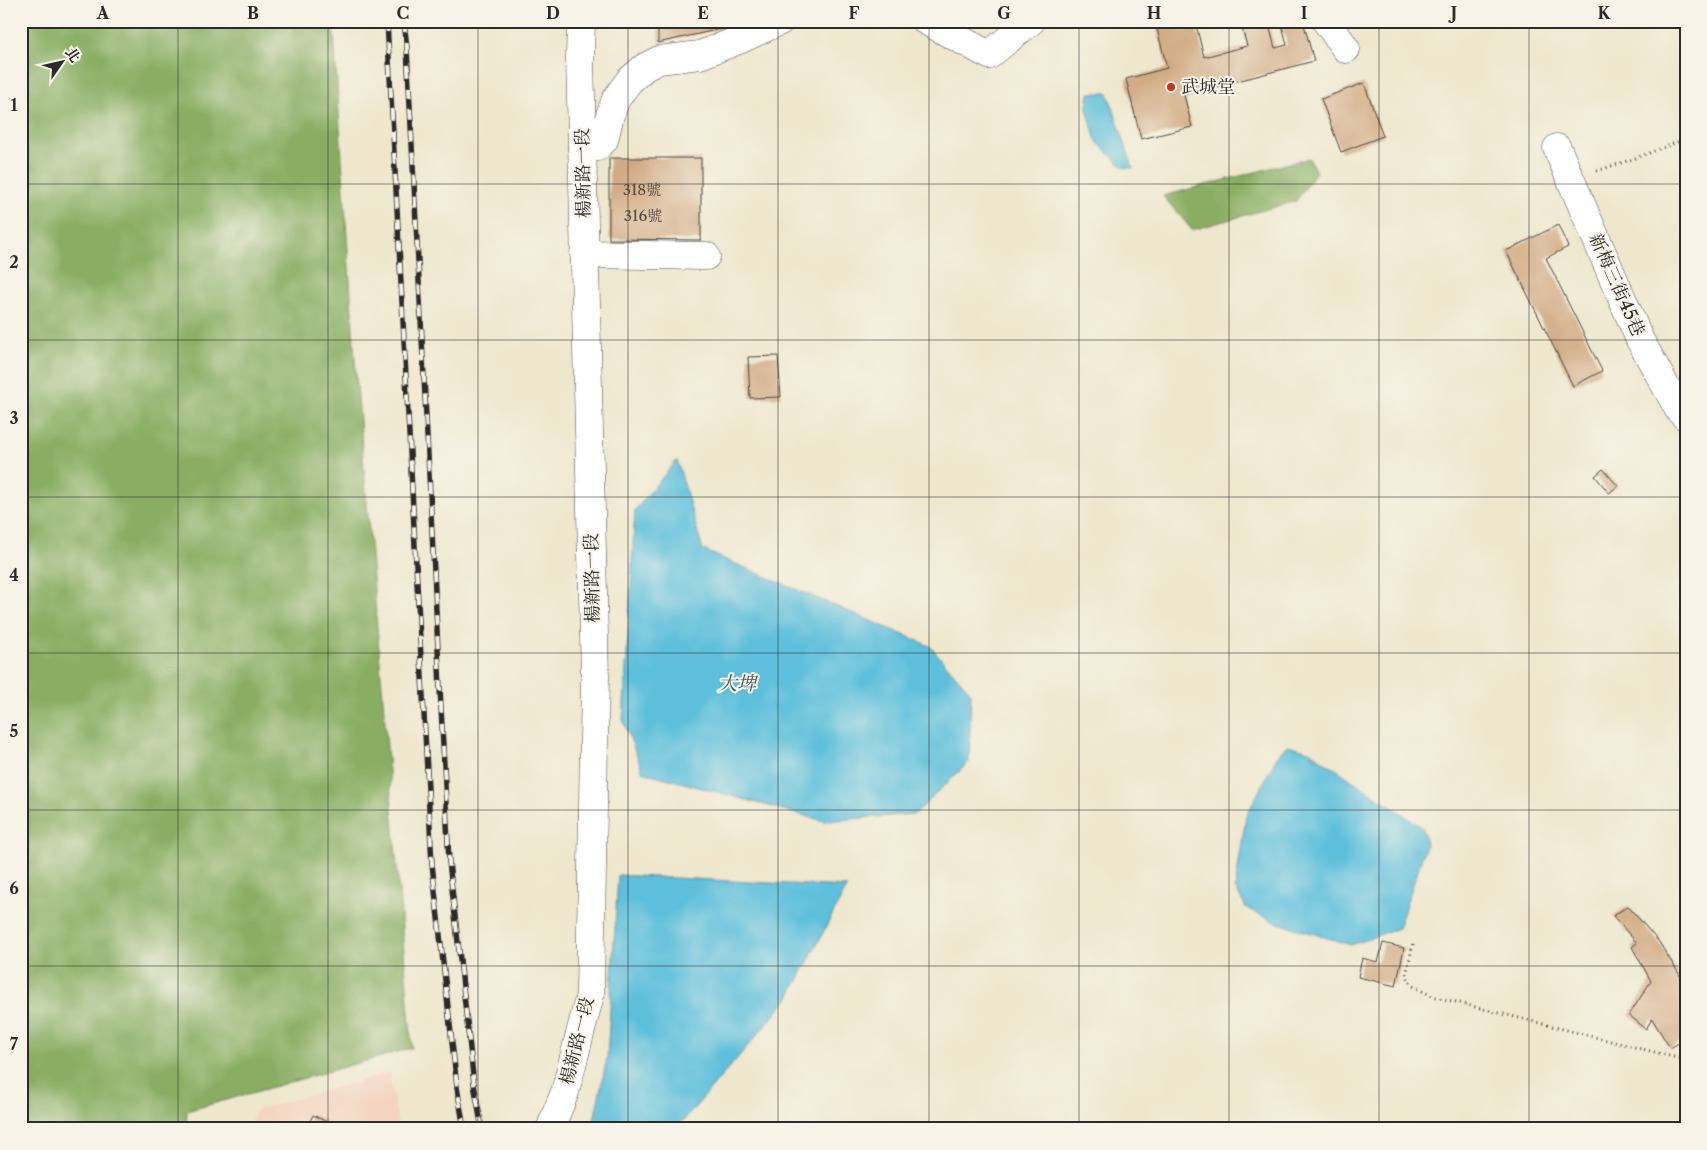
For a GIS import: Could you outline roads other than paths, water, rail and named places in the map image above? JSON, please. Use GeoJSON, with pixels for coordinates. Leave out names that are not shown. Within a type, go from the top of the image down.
{"type":"FeatureCollection","features":[{"type":"Feature","properties":{"kind":"main road","name":"楊新路一段"},"geometry":{"type":"LineString","coordinates":[[550,1129],[565,1092],[590,994],[595,677],[584,254],[581,21]]}},
{"type":"Feature","properties":{"kind":"main road"},"geometry":{"type":"LineString","coordinates":[[582,148],[597,147],[604,140],[616,99],[629,81],[645,67],[659,60],[700,55],[780,21]]}},
{"type":"Feature","properties":{"kind":"main road"},"geometry":{"type":"LineString","coordinates":[[926,21],[989,55],[1031,21]]}},
{"type":"Feature","properties":{"kind":"main road"},"geometry":{"type":"LineString","coordinates":[[1326,21],[1346,49]]}},
{"type":"Feature","properties":{"kind":"main road","name":"新梅三街45巷"},"geometry":{"type":"LineString","coordinates":[[1557,148],[1640,340],[1679,410],[1686,417]]}},
{"type":"Feature","properties":{"kind":"main road"},"geometry":{"type":"LineString","coordinates":[[584,254],[706,256]]}},
{"type":"Feature","properties":{"kind":"water"},"geometry":{"type":"Polygon","coordinates":[[[1089,93],[1108,93],[1133,168],[1123,167],[1096,141],[1087,108],[1089,93]]]}},
{"type":"Feature","properties":{"kind":"water","name":"大埤"},"geometry":{"type":"Polygon","coordinates":[[[677,460],[703,550],[930,646],[971,693],[969,762],[915,814],[824,821],[643,772],[623,720],[635,510],[677,460]]]}},
{"type":"Feature","properties":{"kind":"water"},"geometry":{"type":"Polygon","coordinates":[[[1287,745],[1309,751],[1423,828],[1426,846],[1398,928],[1351,945],[1275,922],[1246,908],[1235,888],[1246,816],[1278,755],[1287,745]]]}},
{"type":"Feature","properties":{"kind":"water"},"geometry":{"type":"Polygon","coordinates":[[[618,875],[847,887],[788,999],[685,1119],[670,1129],[592,1129],[607,1058],[618,875]]]}},
{"type":"Feature","properties":{"kind":"railway"},"geometry":{"type":"LineString","coordinates":[[387,21],[432,864],[457,1087],[464,1129]]}},
{"type":"Feature","properties":{"kind":"railway"},"geometry":{"type":"LineString","coordinates":[[404,21],[407,48],[449,862],[474,1084],[482,1129]]}},
{"type":"Feature","properties":{"kind":"place","name":"武城堂"},"geometry":{"type":"Point","coordinates":[1171,87]}}]}
